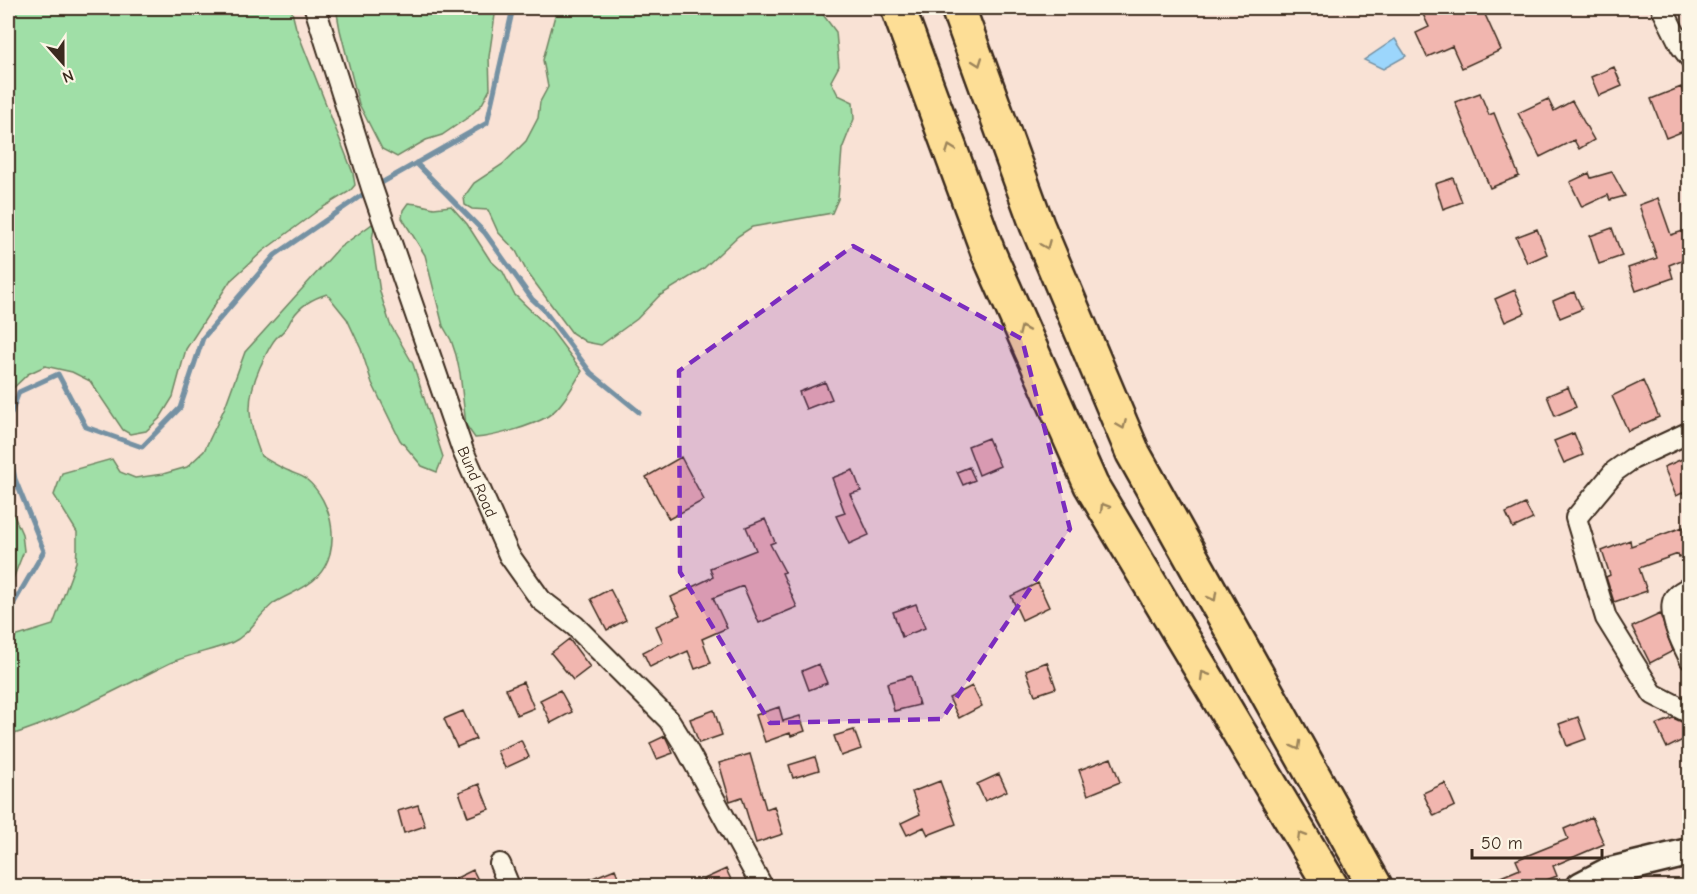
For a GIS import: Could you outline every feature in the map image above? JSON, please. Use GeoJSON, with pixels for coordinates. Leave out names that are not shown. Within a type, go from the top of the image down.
{"type":"FeatureCollection","features":[{"type":"Feature","properties":{"kind":"highway"},"geometry":{"type":"LineString","coordinates":[[898,8],[988,252],[1091,485],[1332,886]]}},
{"type":"Feature","properties":{"kind":"highway"},"geometry":{"type":"LineString","coordinates":[[958,8],[1037,225],[1133,453],[1376,886]]}},
{"type":"Feature","properties":{"kind":"main road"},"geometry":{"type":"LineString","coordinates":[[1581,886],[1608,872],[1689,852]]}},
{"type":"Feature","properties":{"kind":"street","name":"Bund Road"},"geometry":{"type":"LineString","coordinates":[[315,8],[372,188],[463,451],[509,555],[541,600],[575,626],[669,720],[762,886]]}},
{"type":"Feature","properties":{"kind":"street"},"geometry":{"type":"LineString","coordinates":[[1662,8],[1689,58]]}},
{"type":"Feature","properties":{"kind":"street"},"geometry":{"type":"LineString","coordinates":[[1689,432],[1632,459],[1615,471],[1576,518],[1606,618],[1653,694],[1689,713]]}},
{"type":"Feature","properties":{"kind":"street"},"geometry":{"type":"LineString","coordinates":[[1689,587],[1673,601],[1672,615],[1689,659]]}},
{"type":"Feature","properties":{"kind":"street"},"geometry":{"type":"LineString","coordinates":[[500,864],[509,886]]}},
{"type":"Feature","properties":{"kind":"highlighted area"},"geometry":{"type":"Polygon","coordinates":[[[853,246],[1022,339],[1070,529],[942,719],[770,723],[680,572],[679,371],[853,246]]]}},
{"type":"Feature","properties":{"kind":"green space"},"geometry":{"type":"Polygon","coordinates":[[[8,8],[291,8],[296,28],[353,173],[355,185],[350,191],[320,209],[263,251],[230,281],[186,349],[173,397],[160,418],[146,431],[130,434],[123,430],[90,381],[72,372],[45,366],[28,374],[8,393],[8,8]]]}},
{"type":"Feature","properties":{"kind":"green space"},"geometry":{"type":"Polygon","coordinates":[[[336,8],[496,8],[489,57],[490,89],[482,104],[470,116],[442,135],[426,140],[397,157],[382,149],[359,104],[336,8]]]}},
{"type":"Feature","properties":{"kind":"green space"},"geometry":{"type":"Polygon","coordinates":[[[557,8],[818,8],[836,32],[839,66],[831,81],[838,95],[853,102],[854,119],[842,149],[838,199],[832,213],[752,227],[738,236],[703,269],[659,296],[637,319],[601,345],[586,342],[572,333],[527,272],[516,251],[498,232],[488,210],[472,209],[465,205],[464,197],[474,183],[503,164],[526,141],[538,118],[540,102],[548,87],[543,60],[557,8]]]}},
{"type":"Feature","properties":{"kind":"green space"},"geometry":{"type":"Polygon","coordinates":[[[408,203],[434,208],[451,206],[467,224],[490,260],[503,272],[514,294],[552,331],[582,371],[563,402],[548,416],[523,427],[475,438],[466,425],[456,355],[443,326],[425,255],[402,218],[403,210],[408,203]]]}},
{"type":"Feature","properties":{"kind":"green space"},"geometry":{"type":"Polygon","coordinates":[[[375,222],[372,240],[380,292],[390,324],[413,364],[443,457],[437,472],[422,466],[400,440],[372,383],[361,349],[347,319],[327,294],[308,302],[296,313],[269,348],[255,379],[250,412],[253,433],[261,456],[302,476],[315,488],[323,500],[331,526],[332,540],[325,566],[308,585],[274,603],[249,630],[231,643],[170,663],[70,712],[8,736],[8,639],[53,625],[76,562],[77,532],[54,495],[62,473],[112,459],[120,472],[135,478],[163,474],[187,467],[204,451],[225,407],[245,352],[339,248],[375,222]]]}},
{"type":"Feature","properties":{"kind":"green space"},"geometry":{"type":"Polygon","coordinates":[[[8,502],[22,534],[24,551],[8,588],[8,502]]]}},
{"type":"Feature","properties":{"kind":"water"},"geometry":{"type":"Polygon","coordinates":[[[1395,39],[1406,56],[1383,69],[1364,60],[1395,39]]]}},
{"type":"Feature","properties":{"kind":"building"},"geometry":{"type":"Polygon","coordinates":[[[1420,8],[1482,8],[1501,50],[1462,68],[1452,46],[1427,57],[1416,33],[1429,27],[1420,8]]]}},
{"type":"Feature","properties":{"kind":"building"},"geometry":{"type":"Polygon","coordinates":[[[1614,67],[1622,86],[1599,96],[1591,77],[1614,67]]]}},
{"type":"Feature","properties":{"kind":"building"},"geometry":{"type":"Polygon","coordinates":[[[1681,87],[1689,110],[1689,129],[1666,138],[1651,99],[1681,87]]]}},
{"type":"Feature","properties":{"kind":"building"},"geometry":{"type":"Polygon","coordinates":[[[1480,93],[1489,115],[1494,113],[1519,176],[1490,188],[1455,102],[1480,93]]]}},
{"type":"Feature","properties":{"kind":"building"},"geometry":{"type":"Polygon","coordinates":[[[1548,99],[1554,111],[1572,101],[1594,140],[1579,149],[1574,140],[1540,157],[1518,113],[1548,99]]]}},
{"type":"Feature","properties":{"kind":"building"},"geometry":{"type":"Polygon","coordinates":[[[1612,172],[1625,196],[1610,200],[1608,195],[1582,207],[1570,182],[1589,173],[1591,178],[1612,172]]]}},
{"type":"Feature","properties":{"kind":"building"},"geometry":{"type":"Polygon","coordinates":[[[1453,178],[1462,202],[1443,209],[1435,184],[1453,178]]]}},
{"type":"Feature","properties":{"kind":"building"},"geometry":{"type":"Polygon","coordinates":[[[1658,198],[1671,235],[1689,229],[1689,257],[1669,265],[1673,278],[1636,291],[1628,268],[1657,258],[1639,205],[1658,198]]]}},
{"type":"Feature","properties":{"kind":"building"},"geometry":{"type":"Polygon","coordinates":[[[1612,228],[1622,256],[1599,264],[1590,236],[1612,228]]]}},
{"type":"Feature","properties":{"kind":"building"},"geometry":{"type":"Polygon","coordinates":[[[1537,229],[1547,254],[1527,263],[1516,237],[1537,229]]]}},
{"type":"Feature","properties":{"kind":"building"},"geometry":{"type":"Polygon","coordinates":[[[1515,290],[1525,313],[1505,322],[1495,299],[1515,290]]]}},
{"type":"Feature","properties":{"kind":"building"},"geometry":{"type":"Polygon","coordinates":[[[1574,292],[1582,309],[1560,318],[1553,301],[1574,292]]]}},
{"type":"Feature","properties":{"kind":"building"},"geometry":{"type":"Polygon","coordinates":[[[1643,381],[1659,417],[1628,431],[1612,396],[1643,381]]]}},
{"type":"Feature","properties":{"kind":"building"},"geometry":{"type":"Polygon","coordinates":[[[825,382],[832,399],[806,409],[799,392],[825,382]]]}},
{"type":"Feature","properties":{"kind":"building"},"geometry":{"type":"Polygon","coordinates":[[[1568,387],[1576,407],[1555,416],[1547,396],[1568,387]]]}},
{"type":"Feature","properties":{"kind":"building"},"geometry":{"type":"Polygon","coordinates":[[[1574,433],[1583,455],[1564,463],[1554,441],[1574,433]]]}},
{"type":"Feature","properties":{"kind":"building"},"geometry":{"type":"Polygon","coordinates":[[[988,438],[1000,466],[979,475],[968,446],[988,438]]]}},
{"type":"Feature","properties":{"kind":"building"},"geometry":{"type":"Polygon","coordinates":[[[1689,456],[1689,490],[1676,496],[1664,467],[1689,456]]]}},
{"type":"Feature","properties":{"kind":"building"},"geometry":{"type":"Polygon","coordinates":[[[681,457],[704,500],[669,519],[646,477],[681,457]]]}},
{"type":"Feature","properties":{"kind":"building"},"geometry":{"type":"Polygon","coordinates":[[[969,467],[975,480],[963,485],[957,472],[969,467]]]}},
{"type":"Feature","properties":{"kind":"building"},"geometry":{"type":"Polygon","coordinates":[[[853,470],[861,491],[850,494],[869,535],[849,544],[836,516],[845,513],[832,478],[853,470]]]}},
{"type":"Feature","properties":{"kind":"building"},"geometry":{"type":"Polygon","coordinates":[[[1525,504],[1533,519],[1513,528],[1506,513],[1525,504]]]}},
{"type":"Feature","properties":{"kind":"building"},"geometry":{"type":"Polygon","coordinates":[[[765,519],[775,542],[770,544],[785,572],[782,573],[797,607],[759,623],[743,586],[713,598],[727,628],[702,639],[711,663],[695,669],[688,651],[650,667],[643,652],[663,642],[656,626],[680,615],[671,597],[713,577],[710,568],[756,550],[746,527],[765,519]]]}},
{"type":"Feature","properties":{"kind":"building"},"geometry":{"type":"Polygon","coordinates":[[[1683,527],[1689,554],[1679,557],[1678,554],[1639,568],[1647,591],[1614,602],[1606,577],[1610,575],[1602,551],[1630,540],[1631,546],[1683,527]]]}},
{"type":"Feature","properties":{"kind":"building"},"geometry":{"type":"Polygon","coordinates":[[[1038,583],[1049,607],[1022,620],[1011,596],[1038,583]]]}},
{"type":"Feature","properties":{"kind":"building"},"geometry":{"type":"Polygon","coordinates":[[[610,589],[626,620],[607,630],[591,599],[610,589]]]}},
{"type":"Feature","properties":{"kind":"building"},"geometry":{"type":"Polygon","coordinates":[[[916,604],[925,628],[902,637],[893,612],[916,604]]]}},
{"type":"Feature","properties":{"kind":"building"},"geometry":{"type":"Polygon","coordinates":[[[1660,614],[1673,651],[1650,663],[1632,627],[1660,614]]]}},
{"type":"Feature","properties":{"kind":"building"},"geometry":{"type":"Polygon","coordinates":[[[569,639],[590,667],[573,680],[551,653],[569,639]]]}},
{"type":"Feature","properties":{"kind":"building"},"geometry":{"type":"Polygon","coordinates":[[[1047,662],[1056,688],[1035,695],[1026,670],[1047,662]]]}},
{"type":"Feature","properties":{"kind":"building"},"geometry":{"type":"Polygon","coordinates":[[[819,664],[827,683],[809,690],[802,671],[819,664]]]}},
{"type":"Feature","properties":{"kind":"building"},"geometry":{"type":"Polygon","coordinates":[[[911,676],[919,705],[894,711],[887,683],[911,676]]]}},
{"type":"Feature","properties":{"kind":"building"},"geometry":{"type":"Polygon","coordinates":[[[523,682],[534,708],[517,715],[506,689],[523,682]]]}},
{"type":"Feature","properties":{"kind":"building"},"geometry":{"type":"Polygon","coordinates":[[[972,686],[982,706],[959,718],[949,698],[972,686]]]}},
{"type":"Feature","properties":{"kind":"building"},"geometry":{"type":"Polygon","coordinates":[[[560,690],[572,712],[551,723],[540,700],[560,690]]]}},
{"type":"Feature","properties":{"kind":"building"},"geometry":{"type":"Polygon","coordinates":[[[779,707],[783,721],[800,716],[805,731],[791,736],[790,733],[765,742],[756,715],[779,707]]]}},
{"type":"Feature","properties":{"kind":"building"},"geometry":{"type":"Polygon","coordinates":[[[714,710],[722,735],[699,743],[690,719],[714,710]]]}},
{"type":"Feature","properties":{"kind":"building"},"geometry":{"type":"Polygon","coordinates":[[[463,711],[476,739],[457,747],[444,719],[463,711]]]}},
{"type":"Feature","properties":{"kind":"building"},"geometry":{"type":"Polygon","coordinates":[[[1578,717],[1586,739],[1567,746],[1559,724],[1578,717]]]}},
{"type":"Feature","properties":{"kind":"building"},"geometry":{"type":"Polygon","coordinates":[[[1673,718],[1684,723],[1689,737],[1667,748],[1656,725],[1673,718]]]}},
{"type":"Feature","properties":{"kind":"building"},"geometry":{"type":"Polygon","coordinates":[[[854,730],[861,749],[841,756],[834,736],[854,730]]]}},
{"type":"Feature","properties":{"kind":"building"},"geometry":{"type":"Polygon","coordinates":[[[665,736],[673,753],[657,759],[650,743],[665,736]]]}},
{"type":"Feature","properties":{"kind":"building"},"geometry":{"type":"Polygon","coordinates":[[[521,740],[529,757],[505,768],[497,751],[521,740]]]}},
{"type":"Feature","properties":{"kind":"building"},"geometry":{"type":"Polygon","coordinates":[[[750,754],[766,809],[774,806],[783,834],[756,843],[742,797],[730,801],[719,763],[750,754]]]}},
{"type":"Feature","properties":{"kind":"building"},"geometry":{"type":"Polygon","coordinates":[[[815,757],[819,770],[793,778],[789,765],[815,757]]]}},
{"type":"Feature","properties":{"kind":"building"},"geometry":{"type":"Polygon","coordinates":[[[1111,758],[1120,782],[1088,795],[1079,770],[1111,758]]]}},
{"type":"Feature","properties":{"kind":"building"},"geometry":{"type":"Polygon","coordinates":[[[999,774],[1007,791],[985,801],[977,784],[999,774]]]}},
{"type":"Feature","properties":{"kind":"building"},"geometry":{"type":"Polygon","coordinates":[[[940,781],[956,824],[928,835],[924,827],[907,835],[901,823],[920,814],[912,792],[940,781]]]}},
{"type":"Feature","properties":{"kind":"building"},"geometry":{"type":"Polygon","coordinates":[[[1445,783],[1455,806],[1434,816],[1423,793],[1445,783]]]}},
{"type":"Feature","properties":{"kind":"building"},"geometry":{"type":"Polygon","coordinates":[[[479,784],[489,809],[468,817],[459,792],[479,784]]]}},
{"type":"Feature","properties":{"kind":"building"},"geometry":{"type":"Polygon","coordinates":[[[418,805],[425,826],[404,833],[398,811],[418,805]]]}},
{"type":"Feature","properties":{"kind":"building"},"geometry":{"type":"Polygon","coordinates":[[[1592,817],[1604,844],[1553,866],[1557,876],[1531,886],[1479,886],[1520,869],[1516,860],[1568,839],[1564,829],[1592,817]]]}},
{"type":"Feature","properties":{"kind":"building"},"geometry":{"type":"Polygon","coordinates":[[[615,869],[622,886],[573,886],[615,869]]]}},
{"type":"Feature","properties":{"kind":"building"},"geometry":{"type":"Polygon","coordinates":[[[726,869],[734,886],[689,886],[726,869]]]}},
{"type":"Feature","properties":{"kind":"building"},"geometry":{"type":"Polygon","coordinates":[[[473,870],[481,886],[440,886],[473,870]]]}},
{"type":"Feature","properties":{"kind":"waterway"},"geometry":{"type":"LineString","coordinates":[[376,186],[487,123],[513,8]]}},
{"type":"Feature","properties":{"kind":"waterway"},"geometry":{"type":"LineString","coordinates":[[416,163],[485,233],[532,299],[543,309],[591,373],[639,412]]}},
{"type":"Feature","properties":{"kind":"waterway"},"geometry":{"type":"LineString","coordinates":[[8,421],[19,392],[58,374],[86,427],[142,447],[180,408],[203,338],[275,255],[368,191]]}},
{"type":"Feature","properties":{"kind":"waterway"},"geometry":{"type":"LineString","coordinates":[[8,445],[15,479],[44,551],[8,613]]}}]}
